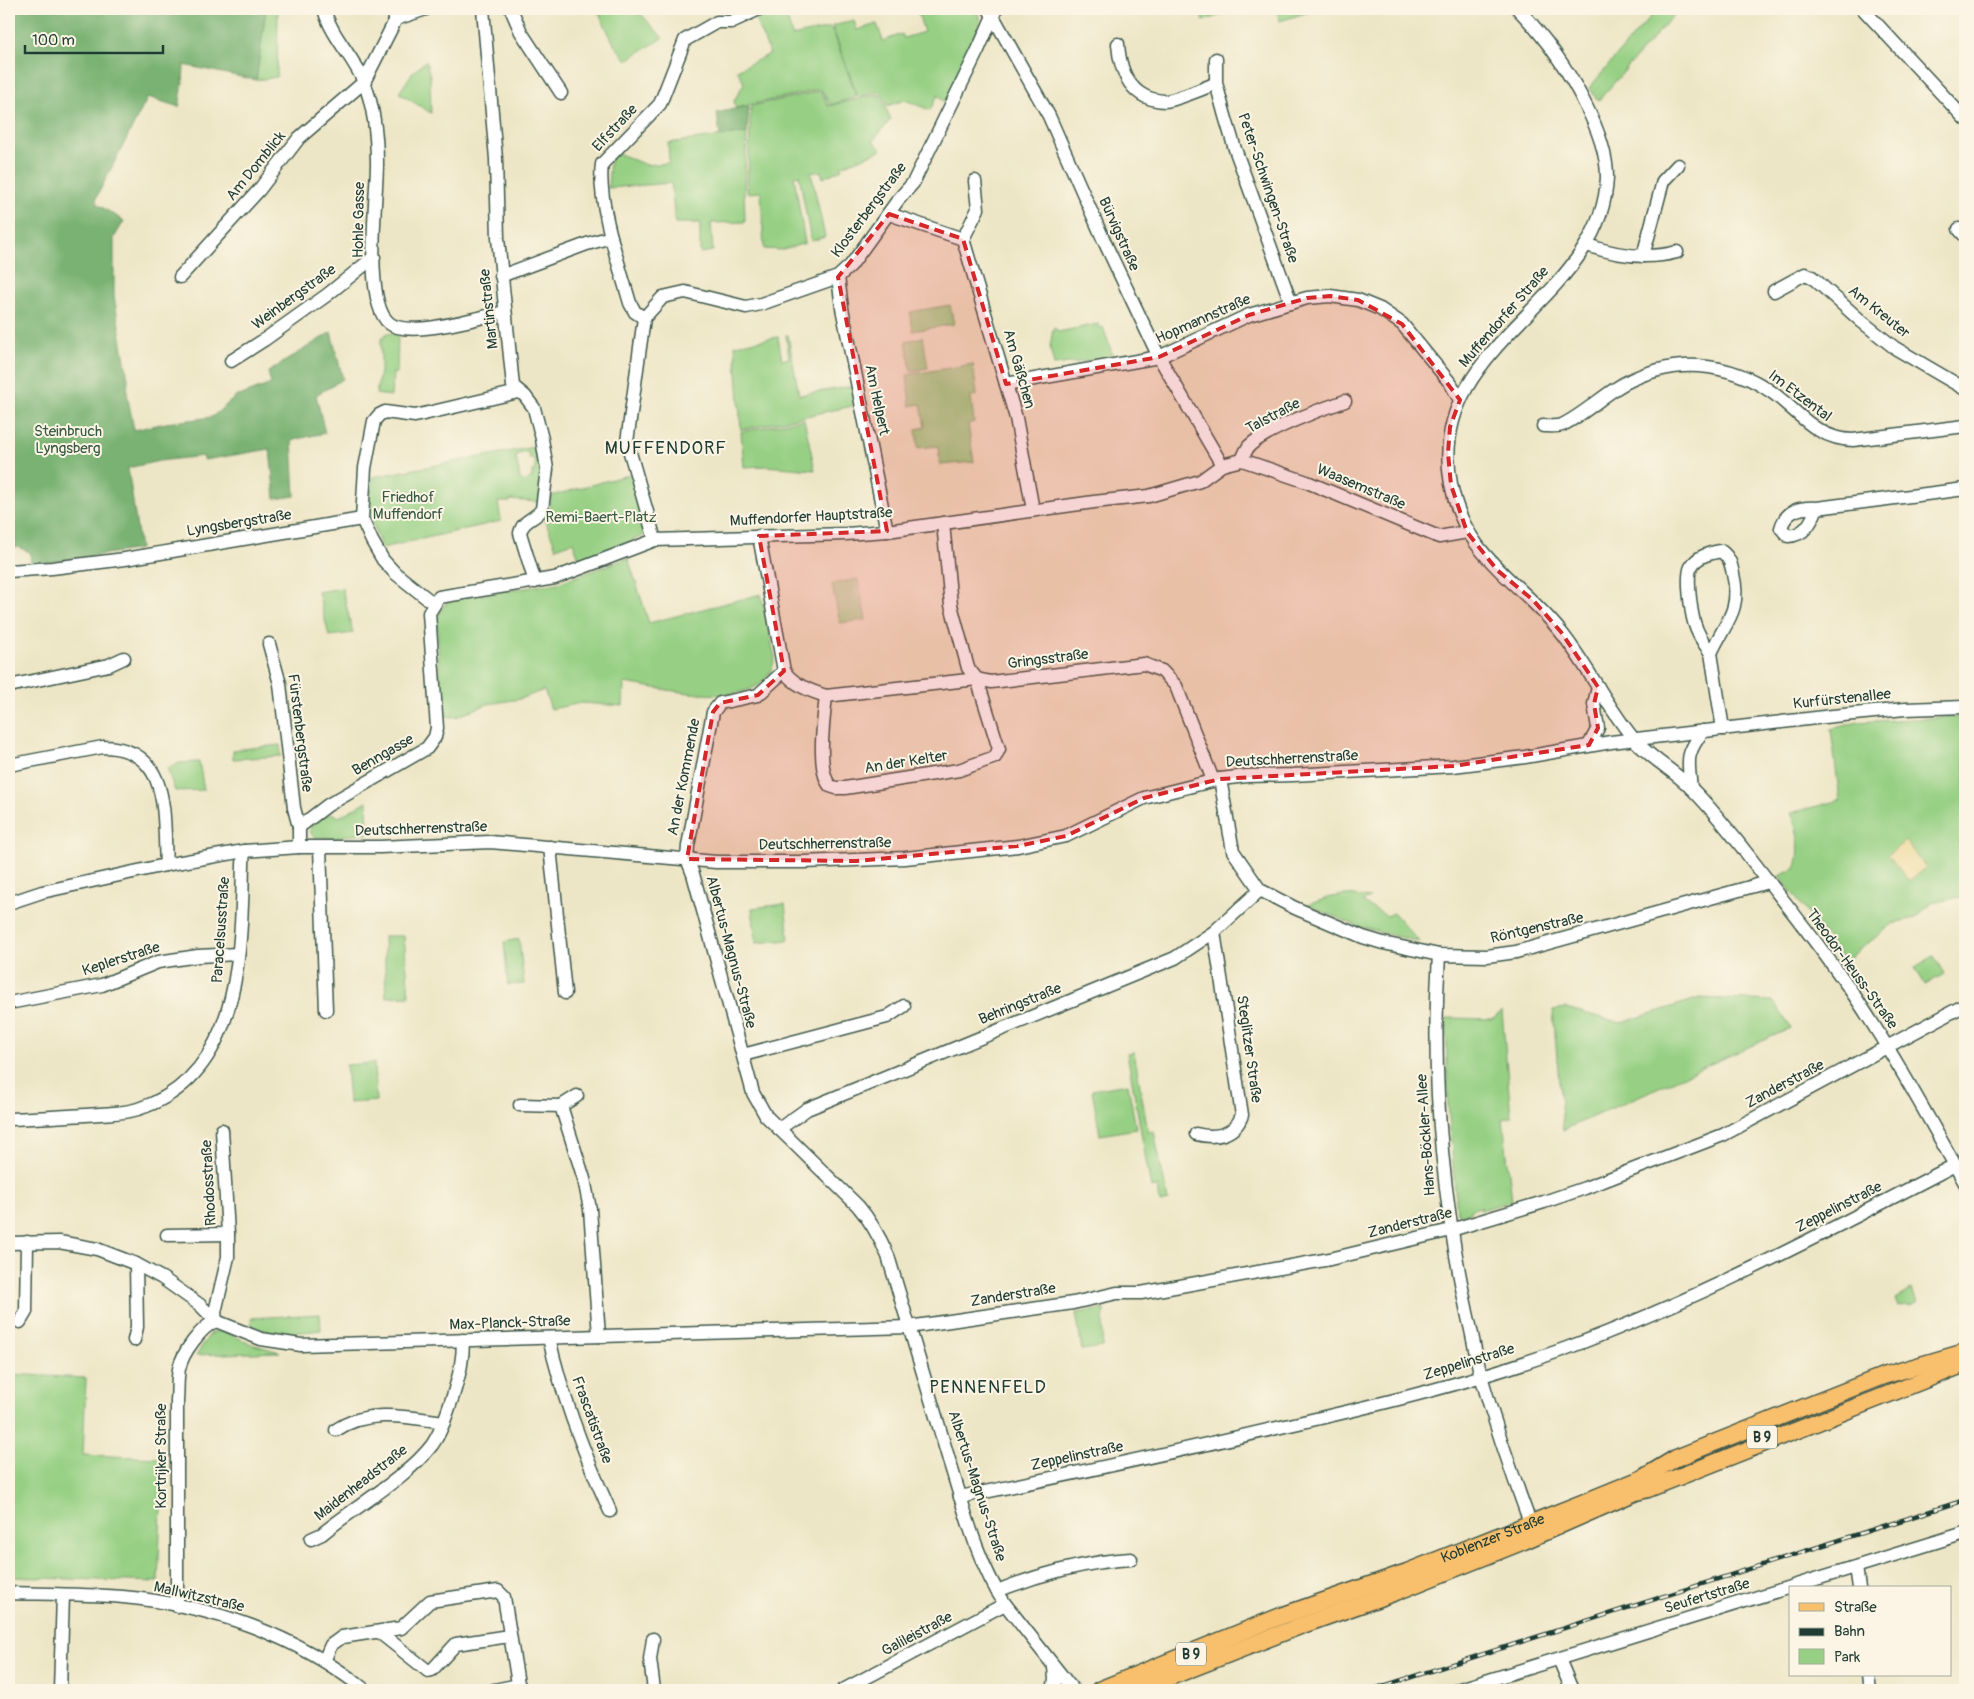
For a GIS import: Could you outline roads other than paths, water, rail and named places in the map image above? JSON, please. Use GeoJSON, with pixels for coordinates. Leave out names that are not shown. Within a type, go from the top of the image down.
{"type":"FeatureCollection","features":[{"type":"Feature","properties":{"kind":"main road"},"geometry":{"type":"LineString","coordinates":[[1888,1384],[1904,1368],[1965,1352]]}},
{"type":"Feature","properties":{"kind":"main road"},"geometry":{"type":"LineString","coordinates":[[1888,1384],[1909,1387],[1965,1364]]}},
{"type":"Feature","properties":{"kind":"main road"},"geometry":{"type":"LineString","coordinates":[[1904,1368],[1899,1379],[1909,1387]]}},
{"type":"Feature","properties":{"kind":"main road","name":"B 9"},"geometry":{"type":"LineString","coordinates":[[1638,1485],[1646,1484],[1888,1384]]}},
{"type":"Feature","properties":{"kind":"main road","name":"Koblenzer Straße"},"geometry":{"type":"LineString","coordinates":[[1099,1690],[1281,1616],[1407,1572],[1529,1524],[1638,1485]]}},
{"type":"Feature","properties":{"kind":"main road","name":"Koblenzer Straße"},"geometry":{"type":"LineString","coordinates":[[1137,1690],[1300,1626],[1396,1592],[1524,1541],[1638,1485]]}},
{"type":"Feature","properties":{"kind":"street","name":"Hohle Gasse"},"geometry":{"type":"LineString","coordinates":[[324,9],[327,20],[364,82],[373,118],[376,144],[374,290],[378,303],[389,323],[412,329],[426,329],[504,312]]}},
{"type":"Feature","properties":{"kind":"street"},"geometry":{"type":"LineString","coordinates":[[364,82],[394,14],[426,9]]}},
{"type":"Feature","properties":{"kind":"street","name":"Martinstraße"},"geometry":{"type":"LineString","coordinates":[[483,9],[496,159],[498,238],[512,386],[525,396],[534,408],[547,468],[542,509],[539,514],[525,522],[520,533],[535,582]]}},
{"type":"Feature","properties":{"kind":"street"},"geometry":{"type":"LineString","coordinates":[[511,9],[521,32],[561,93]]}},
{"type":"Feature","properties":{"kind":"street","name":"Elfstraße"},"geometry":{"type":"LineString","coordinates":[[644,318],[635,312],[630,303],[612,237],[600,177],[602,164],[660,104],[685,40],[717,22],[731,22],[739,13],[759,9]]}},
{"type":"Feature","properties":{"kind":"street","name":"Muffendorfer Straße"},"geometry":{"type":"LineString","coordinates":[[1518,9],[1567,72],[1591,116],[1602,146],[1607,174],[1604,203],[1587,244],[1554,285],[1492,352],[1471,379],[1460,400],[1450,427],[1448,453],[1451,485],[1458,511],[1467,532],[1483,555],[1497,570],[1533,600],[1561,632],[1634,739]]}},
{"type":"Feature","properties":{"kind":"street"},"geometry":{"type":"LineString","coordinates":[[1863,9],[1965,119]]}},
{"type":"Feature","properties":{"kind":"street","name":"Klosterbergstraße"},"geometry":{"type":"LineString","coordinates":[[644,318],[663,297],[685,292],[746,307],[761,304],[838,276],[851,265],[913,183],[978,50],[992,10]]}},
{"type":"Feature","properties":{"kind":"street","name":"Bürvigstraße"},"geometry":{"type":"LineString","coordinates":[[992,10],[1049,116],[1105,244],[1160,357],[1222,465]]}},
{"type":"Feature","properties":{"kind":"street"},"geometry":{"type":"LineString","coordinates":[[1118,44],[1122,70],[1132,85],[1145,97],[1166,101],[1216,83]]}},
{"type":"Feature","properties":{"kind":"street","name":"Peter-Schwingen-Straße"},"geometry":{"type":"LineString","coordinates":[[1216,59],[1216,83],[1235,149],[1291,303]]}},
{"type":"Feature","properties":{"kind":"street","name":"Am Domblick"},"geometry":{"type":"LineString","coordinates":[[180,277],[259,190],[300,138],[364,82]]}},
{"type":"Feature","properties":{"kind":"street"},"geometry":{"type":"LineString","coordinates":[[1643,256],[1662,181],[1678,165]]}},
{"type":"Feature","properties":{"kind":"street"},"geometry":{"type":"LineString","coordinates":[[889,214],[963,239],[978,209],[975,181]]}},
{"type":"Feature","properties":{"kind":"street"},"geometry":{"type":"LineString","coordinates":[[501,276],[586,244],[612,237]]}},
{"type":"Feature","properties":{"kind":"street","name":"Am Gäßchen"},"geometry":{"type":"LineString","coordinates":[[963,239],[1016,418],[1033,510]]}},
{"type":"Feature","properties":{"kind":"street"},"geometry":{"type":"LineString","coordinates":[[1587,244],[1608,253],[1663,256],[1677,252]]}},
{"type":"Feature","properties":{"kind":"street","name":"Weinbergstraße"},"geometry":{"type":"LineString","coordinates":[[231,361],[264,340],[319,300],[374,257]]}},
{"type":"Feature","properties":{"kind":"street","name":"Am Kreuter"},"geometry":{"type":"LineString","coordinates":[[1774,291],[1805,274],[1812,276],[1860,321],[1895,348],[1965,389]]}},
{"type":"Feature","properties":{"kind":"street","name":"Am Helpert"},"geometry":{"type":"LineString","coordinates":[[838,276],[842,308],[887,531]]}},
{"type":"Feature","properties":{"kind":"street","name":"Hopmannstraße"},"geometry":{"type":"LineString","coordinates":[[1006,384],[1160,357],[1249,315],[1307,298],[1330,296],[1358,300],[1380,309],[1402,324],[1450,384],[1460,400]]}},
{"type":"Feature","properties":{"kind":"street"},"geometry":{"type":"LineString","coordinates":[[644,318],[627,442],[655,540]]}},
{"type":"Feature","properties":{"kind":"street","name":"Im Etzental"},"geometry":{"type":"LineString","coordinates":[[1543,426],[1560,426],[1633,379],[1667,368],[1696,366],[1715,368],[1753,381],[1773,392],[1816,429],[1839,440],[1853,440],[1965,426]]}},
{"type":"Feature","properties":{"kind":"street"},"geometry":{"type":"LineString","coordinates":[[434,604],[395,573],[383,560],[362,519],[365,468],[374,421],[385,412],[416,416],[518,392]]}},
{"type":"Feature","properties":{"kind":"street","name":"Talstraße"},"geometry":{"type":"LineString","coordinates":[[1242,460],[1248,447],[1257,440],[1297,419],[1345,401]]}},
{"type":"Feature","properties":{"kind":"street"},"geometry":{"type":"LineString","coordinates":[[1222,465],[1242,460]]}},
{"type":"Feature","properties":{"kind":"street","name":"Waasemstraße"},"geometry":{"type":"LineString","coordinates":[[1242,460],[1251,461],[1307,482],[1439,537],[1467,532]]}},
{"type":"Feature","properties":{"kind":"street","name":"Muffendorfer Hauptstraße"},"geometry":{"type":"LineString","coordinates":[[434,604],[439,597],[447,595],[555,578],[655,540],[887,531],[1149,496],[1200,481],[1222,465]]}},
{"type":"Feature","properties":{"kind":"street"},"geometry":{"type":"LineString","coordinates":[[1817,508],[1965,489]]}},
{"type":"Feature","properties":{"kind":"street","name":"Lyngsbergstraße"},"geometry":{"type":"LineString","coordinates":[[9,571],[52,568],[125,558],[362,519]]}},
{"type":"Feature","properties":{"kind":"street"},"geometry":{"type":"LineString","coordinates":[[943,523],[955,623],[968,668],[977,679]]}},
{"type":"Feature","properties":{"kind":"street"},"geometry":{"type":"LineString","coordinates":[[759,536],[784,671],[791,680],[812,692],[826,696]]}},
{"type":"Feature","properties":{"kind":"street"},"geometry":{"type":"LineString","coordinates":[[1711,653],[1734,612],[1737,599],[1729,557],[1721,551],[1709,553],[1697,560],[1690,568],[1689,577],[1694,622],[1702,641],[1711,653],[1723,728]]}},
{"type":"Feature","properties":{"kind":"street","name":"Benngasse"},"geometry":{"type":"LineString","coordinates":[[299,827],[328,805],[427,748],[431,743],[436,728],[429,613],[434,604]]}},
{"type":"Feature","properties":{"kind":"street","name":"Fürstenbergstraße"},"geometry":{"type":"LineString","coordinates":[[269,644],[280,684],[294,808],[299,827]]}},
{"type":"Feature","properties":{"kind":"street"},"geometry":{"type":"LineString","coordinates":[[9,686],[109,665],[124,658]]}},
{"type":"Feature","properties":{"kind":"street","name":"Gringsstraße"},"geometry":{"type":"LineString","coordinates":[[826,696],[977,679],[991,682],[1144,664],[1162,671],[1176,686],[1217,780]]}},
{"type":"Feature","properties":{"kind":"street","name":"An der Kommende"},"geometry":{"type":"LineString","coordinates":[[687,859],[713,712],[720,703],[758,695],[784,671]]}},
{"type":"Feature","properties":{"kind":"street","name":"An der Kelter"},"geometry":{"type":"LineString","coordinates":[[826,696],[821,739],[825,776],[830,786],[845,788],[959,770],[995,757],[999,748],[977,679]]}},
{"type":"Feature","properties":{"kind":"street"},"geometry":{"type":"LineString","coordinates":[[1589,745],[1598,728],[1594,704],[1598,687]]}},
{"type":"Feature","properties":{"kind":"street","name":"Kurfürstenallee"},"geometry":{"type":"LineString","coordinates":[[1634,739],[1906,709],[1965,707]]}},
{"type":"Feature","properties":{"kind":"street"},"geometry":{"type":"LineString","coordinates":[[1691,788],[1688,764],[1689,752],[1703,731]]}},
{"type":"Feature","properties":{"kind":"street","name":"Deutschherrenstraße"},"geometry":{"type":"LineString","coordinates":[[9,902],[70,886],[166,865],[244,851],[298,847],[380,847],[490,842],[716,862],[856,861],[905,858],[1018,846],[1066,836],[1144,798],[1217,780],[1247,776],[1453,766],[1517,758],[1634,739]]}},
{"type":"Feature","properties":{"kind":"street","name":"Theodor-Heuss-Straße"},"geometry":{"type":"LineString","coordinates":[[1634,739],[1691,788],[1746,853],[1847,985],[1888,1047],[1965,1183]]}},
{"type":"Feature","properties":{"kind":"street"},"geometry":{"type":"LineString","coordinates":[[9,765],[103,747],[116,747],[136,756],[149,765],[161,790],[166,865]]}},
{"type":"Feature","properties":{"kind":"street","name":"Röntgenstraße"},"geometry":{"type":"LineString","coordinates":[[1217,780],[1233,851],[1260,890],[1294,908],[1363,937],[1440,955],[1487,956],[1516,952],[1768,882]]}},
{"type":"Feature","properties":{"kind":"street"},"geometry":{"type":"LineString","coordinates":[[298,847],[299,827]]}},
{"type":"Feature","properties":{"kind":"street"},"geometry":{"type":"LineString","coordinates":[[550,847],[565,993]]}},
{"type":"Feature","properties":{"kind":"street"},"geometry":{"type":"LineString","coordinates":[[320,848],[326,1010]]}},
{"type":"Feature","properties":{"kind":"street","name":"Paracelsusstraße"},"geometry":{"type":"LineString","coordinates":[[9,1119],[127,1112],[157,1101],[193,1076],[220,1034],[232,994],[238,954],[244,851]]}},
{"type":"Feature","properties":{"kind":"street","name":"Albertus-Magnus-Straße"},"geometry":{"type":"LineString","coordinates":[[687,859],[693,874],[753,1093],[758,1105],[766,1116],[870,1219],[888,1256],[960,1497],[982,1560],[997,1591],[1006,1604],[1073,1690]]}},
{"type":"Feature","properties":{"kind":"street","name":"Behringstraße"},"geometry":{"type":"LineString","coordinates":[[779,1129],[807,1109],[1175,958],[1214,932],[1260,890]]}},
{"type":"Feature","properties":{"kind":"street","name":"Steglitzer Straße"},"geometry":{"type":"LineString","coordinates":[[1196,1134],[1210,1137],[1230,1132],[1237,1126],[1242,1115],[1214,932]]}},
{"type":"Feature","properties":{"kind":"street","name":"Keplerstraße"},"geometry":{"type":"LineString","coordinates":[[14,1002],[102,985],[158,962],[198,956],[238,954]]}},
{"type":"Feature","properties":{"kind":"street","name":"Hans-Böckler-Allee"},"geometry":{"type":"LineString","coordinates":[[1440,955],[1436,1034],[1438,1113],[1456,1263],[1481,1376],[1529,1524]]}},
{"type":"Feature","properties":{"kind":"street","name":"Zanderstraße"},"geometry":{"type":"LineString","coordinates":[[909,1327],[1073,1303],[1117,1293],[1141,1293],[1280,1269],[1451,1230],[1578,1191],[1723,1135],[1965,1005]]}},
{"type":"Feature","properties":{"kind":"street"},"geometry":{"type":"LineString","coordinates":[[743,1055],[887,1017],[904,1006]]}},
{"type":"Feature","properties":{"kind":"street"},"geometry":{"type":"LineString","coordinates":[[520,1105],[562,1106],[578,1096]]}},
{"type":"Feature","properties":{"kind":"street"},"geometry":{"type":"LineString","coordinates":[[562,1106],[584,1179],[590,1209],[599,1336]]}},
{"type":"Feature","properties":{"kind":"street","name":"Rhodosstraße"},"geometry":{"type":"LineString","coordinates":[[216,1321],[215,1312],[228,1257],[222,1130]]}},
{"type":"Feature","properties":{"kind":"street","name":"Zeppelinstraße"},"geometry":{"type":"LineString","coordinates":[[960,1497],[1193,1448],[1378,1406],[1564,1349],[1685,1300],[1796,1248],[1955,1165]]}},
{"type":"Feature","properties":{"kind":"street","name":"Rhodosstraße"},"geometry":{"type":"LineString","coordinates":[[167,1235],[228,1234]]}},
{"type":"Feature","properties":{"kind":"street"},"geometry":{"type":"LineString","coordinates":[[20,1322],[26,1312],[27,1242]]}},
{"type":"Feature","properties":{"kind":"street","name":"Max-Planck-Straße"},"geometry":{"type":"LineString","coordinates":[[9,1243],[58,1242],[97,1249],[136,1264],[180,1290],[200,1305],[216,1321],[261,1339],[301,1345],[909,1327]]}},
{"type":"Feature","properties":{"kind":"street"},"geometry":{"type":"LineString","coordinates":[[134,1340],[137,1327],[136,1264]]}},
{"type":"Feature","properties":{"kind":"street","name":"Kortrijker Straße"},"geometry":{"type":"LineString","coordinates":[[177,1606],[177,1417],[179,1367],[198,1336],[208,1324],[216,1321]]}},
{"type":"Feature","properties":{"kind":"street","name":"Frascatistraße"},"geometry":{"type":"LineString","coordinates":[[549,1338],[556,1370],[596,1479],[610,1511]]}},
{"type":"Feature","properties":{"kind":"street","name":"Maidenheadstraße"},"geometry":{"type":"LineString","coordinates":[[311,1539],[322,1534],[417,1461],[431,1447],[444,1422],[463,1362],[463,1340]]}},
{"type":"Feature","properties":{"kind":"street"},"geometry":{"type":"LineString","coordinates":[[336,1430],[348,1422],[360,1418],[381,1416],[444,1422]]}},
{"type":"Feature","properties":{"kind":"street"},"geometry":{"type":"LineString","coordinates":[[1524,1541],[1529,1524]]}},
{"type":"Feature","properties":{"kind":"street","name":"Seufertstraße"},"geometry":{"type":"LineString","coordinates":[[1795,1586],[1965,1533]]}},
{"type":"Feature","properties":{"kind":"street"},"geometry":{"type":"LineString","coordinates":[[997,1591],[1065,1570],[1131,1559]]}},
{"type":"Feature","properties":{"kind":"street"},"geometry":{"type":"LineString","coordinates":[[1856,1567],[1859,1586]]}},
{"type":"Feature","properties":{"kind":"street","name":"Seufertstraße"},"geometry":{"type":"LineString","coordinates":[[1457,1690],[1789,1588]]}},
{"type":"Feature","properties":{"kind":"street"},"geometry":{"type":"LineString","coordinates":[[324,1661],[331,1645],[342,1636],[402,1628],[430,1601],[498,1591],[504,1597],[519,1688],[494,1690]]}},
{"type":"Feature","properties":{"kind":"street","name":"Mallwitzstraße"},"geometry":{"type":"LineString","coordinates":[[9,1594],[125,1598],[218,1614],[256,1627],[292,1643],[324,1661],[365,1690]]}},
{"type":"Feature","properties":{"kind":"street"},"geometry":{"type":"LineString","coordinates":[[60,1690],[63,1595]]}},
{"type":"Feature","properties":{"kind":"street","name":"Galileistraße"},"geometry":{"type":"LineString","coordinates":[[843,1690],[1006,1604]]}},
{"type":"Feature","properties":{"kind":"street"},"geometry":{"type":"LineString","coordinates":[[379,1632],[428,1671],[432,1670],[456,1644],[509,1636]]}},
{"type":"Feature","properties":{"kind":"street"},"geometry":{"type":"LineString","coordinates":[[653,1639],[650,1659],[654,1690]]}},
{"type":"Feature","properties":{"kind":"street"},"geometry":{"type":"LineString","coordinates":[[1560,1659],[1572,1690]]}},
{"type":"Feature","properties":{"kind":"street"},"geometry":{"type":"LineString","coordinates":[[1053,1690],[1055,1679],[1054,1667]]}},
{"type":"Feature","properties":{"kind":"street"},"geometry":{"type":"LineString","coordinates":[[1868,1676],[1870,1690]]}},
{"type":"Feature","properties":{"kind":"railway"},"geometry":{"type":"LineString","coordinates":[[1371,1690],[1965,1500]]}},
{"type":"Feature","properties":{"kind":"district","name":"MUFFENDORF"},"geometry":{"type":"Point","coordinates":[666,448]}},
{"type":"Feature","properties":{"kind":"district","name":"PENNENFELD"},"geometry":{"type":"Point","coordinates":[988,1387]}},
{"type":"Feature","properties":{"kind":"park label","name":"Steinbruch Lyngsberg"},"geometry":{"type":"Point","coordinates":[68,440]}},
{"type":"Feature","properties":{"kind":"park label","name":"Friedhof Muffendorf"},"geometry":{"type":"Point","coordinates":[408,506]}},
{"type":"Feature","properties":{"kind":"park label","name":"Remi-Baert-Platz"},"geometry":{"type":"Point","coordinates":[601,517]}}]}
